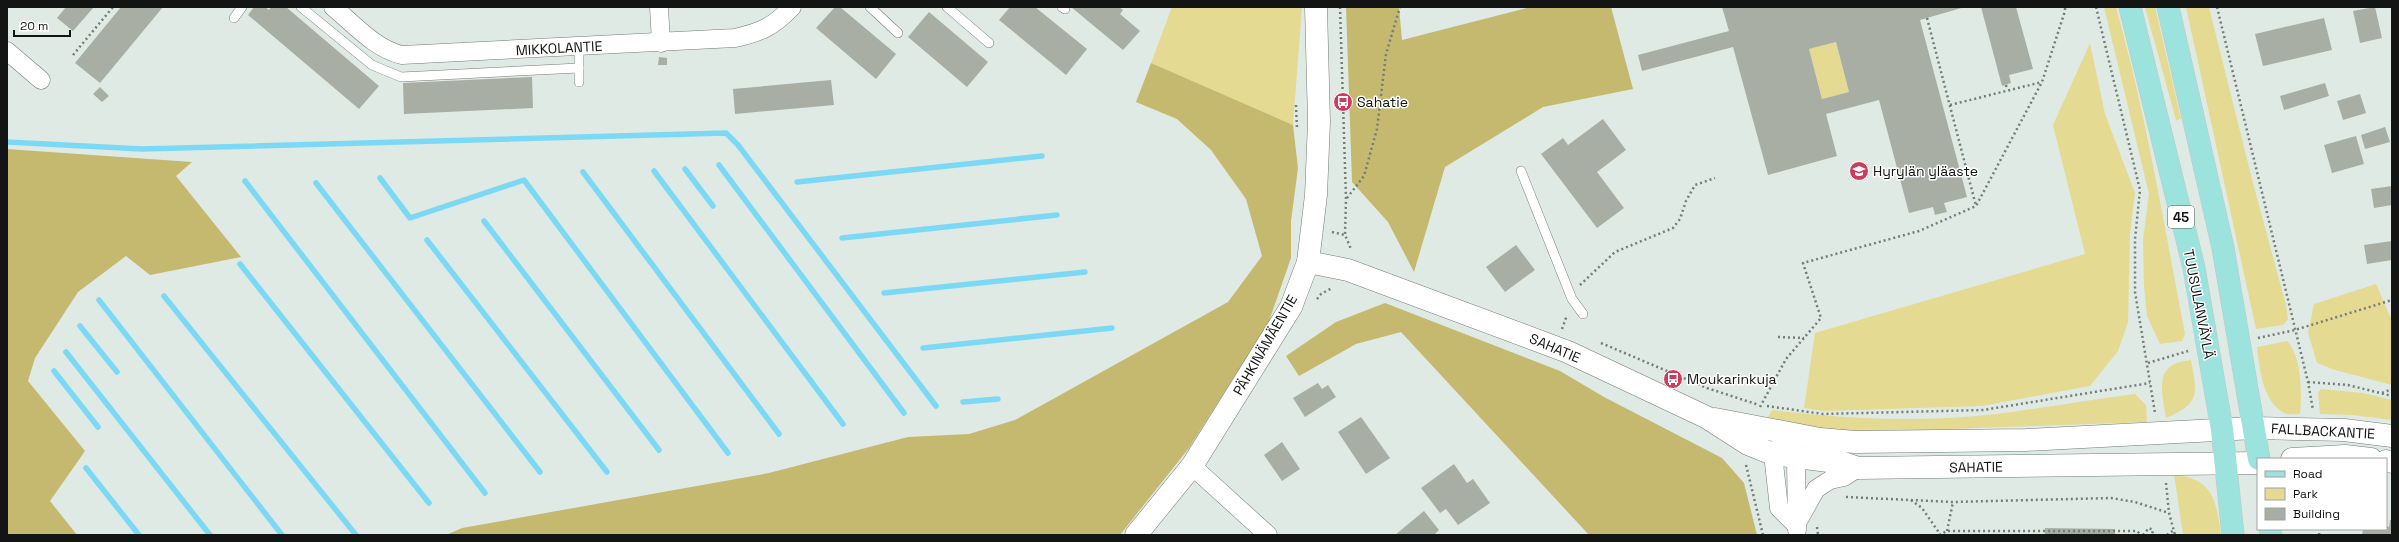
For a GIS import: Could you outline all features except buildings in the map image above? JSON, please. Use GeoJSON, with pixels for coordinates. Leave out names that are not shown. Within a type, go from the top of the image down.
{"type":"FeatureCollection","features":[{"type":"Feature","properties":{"kind":"main road","name":"TUUSULANVÄYLÄ"},"geometry":{"type":"LineString","coordinates":[[2130,7],[2194,268],[2222,429],[2233,535]]}},
{"type":"Feature","properties":{"kind":"main road","name":"45"},"geometry":{"type":"LineString","coordinates":[[2168,7],[2188,85],[2222,248],[2259,458]]}},
{"type":"Feature","properties":{"kind":"street","name":"MIKKOLANTIE"},"geometry":{"type":"LineString","coordinates":[[333,7],[379,46],[390,52],[402,55],[579,48],[735,38],[756,33],[780,20],[792,7]]}},
{"type":"Feature","properties":{"kind":"street"},"geometry":{"type":"LineString","coordinates":[[659,7],[661,43]]}},
{"type":"Feature","properties":{"kind":"street","name":"PÄHKINÄMÄENTIE"},"geometry":{"type":"LineString","coordinates":[[1136,535],[1192,466],[1291,307],[1308,262],[1316,194],[1319,122],[1316,7]]}},
{"type":"Feature","properties":{"kind":"street"},"geometry":{"type":"LineString","coordinates":[[7,51],[41,80]]}},
{"type":"Feature","properties":{"kind":"street","name":"SAHATIE"},"geometry":{"type":"LineString","coordinates":[[1308,262],[1348,270],[1528,336],[1568,352],[1706,417],[1754,425],[1791,434],[1848,442],[1908,443],[2026,440],[2254,428]]}},
{"type":"Feature","properties":{"kind":"street","name":"SAHATIE"},"geometry":{"type":"LineString","coordinates":[[1754,425],[1773,454],[1796,459],[1844,463],[1858,468],[2188,462],[2226,464],[2257,463]]}},
{"type":"Feature","properties":{"kind":"street","name":"FALLBACKANTIE"},"geometry":{"type":"LineString","coordinates":[[2254,428],[2344,430],[2392,436]]}},
{"type":"Feature","properties":{"kind":"street"},"geometry":{"type":"LineString","coordinates":[[1791,434],[1773,454],[1774,483],[1778,508],[1797,530]]}},
{"type":"Feature","properties":{"kind":"street"},"geometry":{"type":"LineString","coordinates":[[1791,434],[1796,459],[1797,530]]}},
{"type":"Feature","properties":{"kind":"street","name":"FALLBACKANTIE"},"geometry":{"type":"LineString","coordinates":[[2310,458],[2345,456],[2362,458]]}},
{"type":"Feature","properties":{"kind":"street"},"geometry":{"type":"LineString","coordinates":[[1192,466],[1268,535]]}},
{"type":"Feature","properties":{"kind":"street"},"geometry":{"type":"LineString","coordinates":[[1797,530],[1816,489],[1830,480],[1844,477],[1858,468]]}},
{"type":"Feature","properties":{"kind":"lane"},"geometry":{"type":"LineString","coordinates":[[234,18],[242,7]]}},
{"type":"Feature","properties":{"kind":"lane"},"geometry":{"type":"LineString","coordinates":[[301,7],[372,65],[400,76],[579,68]]}},
{"type":"Feature","properties":{"kind":"lane"},"geometry":{"type":"LineString","coordinates":[[870,7],[898,33]]}},
{"type":"Feature","properties":{"kind":"lane"},"geometry":{"type":"LineString","coordinates":[[947,7],[989,43]]}},
{"type":"Feature","properties":{"kind":"lane"},"geometry":{"type":"LineString","coordinates":[[579,48],[579,82]]}},
{"type":"Feature","properties":{"kind":"lane"},"geometry":{"type":"LineString","coordinates":[[1521,171],[1572,299],[1583,314]]}},
{"type":"Feature","properties":{"kind":"path"},"geometry":{"type":"LineString","coordinates":[[74,55],[113,7]]}},
{"type":"Feature","properties":{"kind":"path"},"geometry":{"type":"LineString","coordinates":[[1346,199],[1364,176],[1377,129],[1386,54],[1400,7]]}},
{"type":"Feature","properties":{"kind":"path"},"geometry":{"type":"LineString","coordinates":[[1763,535],[1745,456],[1754,425],[1786,358],[1821,318],[1802,263],[1919,230],[1976,206],[2042,82],[2065,12],[2064,7]]}},
{"type":"Feature","properties":{"kind":"path"},"geometry":{"type":"LineString","coordinates":[[2096,7],[2140,190],[2135,239],[2135,292],[2148,363],[2156,419]]}},
{"type":"Feature","properties":{"kind":"path"},"geometry":{"type":"LineString","coordinates":[[2217,7],[2308,382],[2314,413]]}},
{"type":"Feature","properties":{"kind":"path"},"geometry":{"type":"LineString","coordinates":[[1927,18],[1976,206]]}},
{"type":"Feature","properties":{"kind":"path"},"geometry":{"type":"LineString","coordinates":[[1950,105],[2042,82]]}},
{"type":"Feature","properties":{"kind":"path"},"geometry":{"type":"LineString","coordinates":[[2006,85],[2007,90]]}},
{"type":"Feature","properties":{"kind":"path"},"geometry":{"type":"LineString","coordinates":[[1562,329],[1572,299],[1579,286],[1615,252],[1673,228],[1680,219],[1686,201],[1695,185],[1716,178]]}},
{"type":"Feature","properties":{"kind":"path"},"geometry":{"type":"LineString","coordinates":[[2258,338],[2295,330],[2392,300]]}},
{"type":"Feature","properties":{"kind":"path"},"geometry":{"type":"LineString","coordinates":[[1554,326],[1569,332]]}},
{"type":"Feature","properties":{"kind":"path"},"geometry":{"type":"LineString","coordinates":[[1778,337],[1804,338]]}},
{"type":"Feature","properties":{"kind":"path"},"geometry":{"type":"LineString","coordinates":[[1596,342],[1707,388],[1754,425],[1823,414],[1983,410],[2150,383]]}},
{"type":"Feature","properties":{"kind":"path"},"geometry":{"type":"LineString","coordinates":[[2148,363],[2189,351]]}},
{"type":"Feature","properties":{"kind":"path"},"geometry":{"type":"LineString","coordinates":[[2308,382],[2348,385],[2392,396]]}},
{"type":"Feature","properties":{"kind":"path"},"geometry":{"type":"LineString","coordinates":[[2382,393],[2392,389]]}},
{"type":"Feature","properties":{"kind":"path"},"geometry":{"type":"LineString","coordinates":[[2165,475],[2169,513],[2175,535]]}},
{"type":"Feature","properties":{"kind":"path"},"geometry":{"type":"LineString","coordinates":[[1750,482],[1774,483]]}},
{"type":"Feature","properties":{"kind":"path"},"geometry":{"type":"LineString","coordinates":[[1816,489],[1844,497],[1952,502],[2111,498],[2135,502],[2169,513]]}},
{"type":"Feature","properties":{"kind":"path"},"geometry":{"type":"LineString","coordinates":[[1910,500],[1922,508],[1940,534],[1947,532],[2137,531],[2142,535],[2149,528],[2153,530],[2152,535]]}},
{"type":"Feature","properties":{"kind":"path"},"geometry":{"type":"LineString","coordinates":[[1947,532],[1952,502]]}},
{"type":"Feature","properties":{"kind":"path"},"geometry":{"type":"LineString","coordinates":[[2167,535],[2174,530]]}},
{"type":"Feature","properties":{"kind":"green space"},"geometry":{"type":"Polygon","coordinates":[[[1172,7],[1302,7],[1293,125],[1151,63],[1172,7]]]}},
{"type":"Feature","properties":{"kind":"green space"},"geometry":{"type":"Polygon","coordinates":[[[2104,7],[2116,7],[2127,47],[2154,170],[2185,334],[2182,341],[2160,344],[2147,316],[2144,286],[2143,240],[2149,194],[2104,7]]]}},
{"type":"Feature","properties":{"kind":"green space"},"geometry":{"type":"Polygon","coordinates":[[[2145,7],[2155,7],[2181,119],[2176,120],[2145,7]]]}},
{"type":"Feature","properties":{"kind":"green space"},"geometry":{"type":"Polygon","coordinates":[[[2186,7],[2209,7],[2253,183],[2286,305],[2288,319],[2283,325],[2256,329],[2186,7]]]}},
{"type":"Feature","properties":{"kind":"green space"},"geometry":{"type":"Polygon","coordinates":[[[1836,42],[1849,92],[1822,99],[1809,49],[1836,42]]]}},
{"type":"Feature","properties":{"kind":"green space"},"geometry":{"type":"Polygon","coordinates":[[[2090,43],[2105,114],[2135,193],[2130,235],[2128,322],[2118,351],[2090,386],[1982,406],[1823,411],[1804,408],[1815,333],[2085,254],[2053,125],[2090,43]]]}},
{"type":"Feature","properties":{"kind":"green space"},"geometry":{"type":"Polygon","coordinates":[[[2376,284],[2392,321],[2392,385],[2335,370],[2317,363],[2308,333],[2314,304],[2376,284]]]}},
{"type":"Feature","properties":{"kind":"green space"},"geometry":{"type":"Polygon","coordinates":[[[2287,341],[2296,356],[2300,376],[2300,414],[2286,414],[2271,400],[2263,384],[2259,365],[2257,347],[2287,341]]]}},
{"type":"Feature","properties":{"kind":"green space"},"geometry":{"type":"Polygon","coordinates":[[[2191,360],[2195,381],[2194,396],[2186,407],[2166,418],[2162,388],[2165,372],[2179,362],[2191,360]]]}},
{"type":"Feature","properties":{"kind":"green space"},"geometry":{"type":"Polygon","coordinates":[[[2321,389],[2363,393],[2392,400],[2392,420],[2352,415],[2320,414],[2318,393],[2321,389]]]}},
{"type":"Feature","properties":{"kind":"green space"},"geometry":{"type":"Polygon","coordinates":[[[2135,394],[2146,405],[2147,422],[1894,431],[1843,431],[1821,430],[1767,419],[1772,410],[1855,418],[1912,419],[1968,417],[2014,412],[2135,394]]]}},
{"type":"Feature","properties":{"kind":"green space"},"geometry":{"type":"Polygon","coordinates":[[[2174,474],[2198,481],[2211,494],[2217,512],[2221,535],[2183,535],[2174,474]]]}},
{"type":"Feature","properties":{"kind":"shaded area"},"geometry":{"type":"Polygon","coordinates":[[[1346,7],[1399,7],[1402,40],[1531,7],[1611,7],[1633,89],[1543,107],[1445,167],[1414,272],[1388,222],[1352,182],[1346,7]]]}},
{"type":"Feature","properties":{"kind":"shaded area"},"geometry":{"type":"Polygon","coordinates":[[[1151,63],[1293,125],[1298,168],[1291,221],[1291,258],[1268,324],[1189,448],[1120,535],[446,535],[462,528],[769,473],[908,437],[969,434],[1015,420],[1228,302],[1262,256],[1246,199],[1211,150],[1177,119],[1136,102],[1151,63]]]}},
{"type":"Feature","properties":{"kind":"shaded area"},"geometry":{"type":"Polygon","coordinates":[[[7,149],[192,162],[176,176],[241,257],[150,275],[126,256],[78,292],[35,358],[28,381],[85,451],[50,501],[77,535],[7,535],[7,149]]]}},
{"type":"Feature","properties":{"kind":"shaded area"},"geometry":{"type":"Polygon","coordinates":[[[1385,303],[1560,371],[1604,397],[1722,458],[1744,483],[1757,535],[1589,535],[1401,332],[1356,344],[1299,376],[1286,356],[1336,322],[1385,303]]]}},
{"type":"Feature","properties":{"kind":"waterway"},"geometry":{"type":"LineString","coordinates":[[7,142],[142,149],[726,133],[738,145],[936,406]]}},
{"type":"Feature","properties":{"kind":"waterway"},"geometry":{"type":"LineString","coordinates":[[797,182],[1042,156]]}},
{"type":"Feature","properties":{"kind":"waterway"},"geometry":{"type":"LineString","coordinates":[[719,165],[904,413]]}},
{"type":"Feature","properties":{"kind":"waterway"},"geometry":{"type":"LineString","coordinates":[[685,169],[713,206]]}},
{"type":"Feature","properties":{"kind":"waterway"},"geometry":{"type":"LineString","coordinates":[[654,171],[843,424]]}},
{"type":"Feature","properties":{"kind":"waterway"},"geometry":{"type":"LineString","coordinates":[[583,172],[779,434]]}},
{"type":"Feature","properties":{"kind":"waterway"},"geometry":{"type":"LineString","coordinates":[[380,178],[410,218],[524,180],[728,453]]}},
{"type":"Feature","properties":{"kind":"waterway"},"geometry":{"type":"LineString","coordinates":[[245,181],[485,493]]}},
{"type":"Feature","properties":{"kind":"waterway"},"geometry":{"type":"LineString","coordinates":[[316,183],[540,472]]}},
{"type":"Feature","properties":{"kind":"waterway"},"geometry":{"type":"LineString","coordinates":[[842,238],[1057,215]]}},
{"type":"Feature","properties":{"kind":"waterway"},"geometry":{"type":"LineString","coordinates":[[484,221],[659,450]]}},
{"type":"Feature","properties":{"kind":"waterway"},"geometry":{"type":"LineString","coordinates":[[427,240],[607,472]]}},
{"type":"Feature","properties":{"kind":"waterway"},"geometry":{"type":"LineString","coordinates":[[240,264],[429,503]]}},
{"type":"Feature","properties":{"kind":"waterway"},"geometry":{"type":"LineString","coordinates":[[884,293],[1085,272]]}},
{"type":"Feature","properties":{"kind":"waterway"},"geometry":{"type":"LineString","coordinates":[[164,296],[356,535]]}},
{"type":"Feature","properties":{"kind":"waterway"},"geometry":{"type":"LineString","coordinates":[[99,300],[282,535]]}},
{"type":"Feature","properties":{"kind":"waterway"},"geometry":{"type":"LineString","coordinates":[[80,326],[117,372]]}},
{"type":"Feature","properties":{"kind":"waterway"},"geometry":{"type":"LineString","coordinates":[[923,348],[1112,328]]}},
{"type":"Feature","properties":{"kind":"waterway"},"geometry":{"type":"LineString","coordinates":[[66,352],[210,535]]}},
{"type":"Feature","properties":{"kind":"waterway"},"geometry":{"type":"LineString","coordinates":[[54,371],[98,427]]}},
{"type":"Feature","properties":{"kind":"waterway"},"geometry":{"type":"LineString","coordinates":[[963,402],[998,399]]}},
{"type":"Feature","properties":{"kind":"waterway"},"geometry":{"type":"LineString","coordinates":[[86,468],[139,535]]}},
{"type":"Feature","properties":{"kind":"place","name":"Sahatie"},"geometry":{"type":"Point","coordinates":[1343,102]}},
{"type":"Feature","properties":{"kind":"place","name":"Hyrylän yläaste"},"geometry":{"type":"Point","coordinates":[1859,171]}},
{"type":"Feature","properties":{"kind":"place","name":"Moukarinkuja"},"geometry":{"type":"Point","coordinates":[1673,379]}}]}
